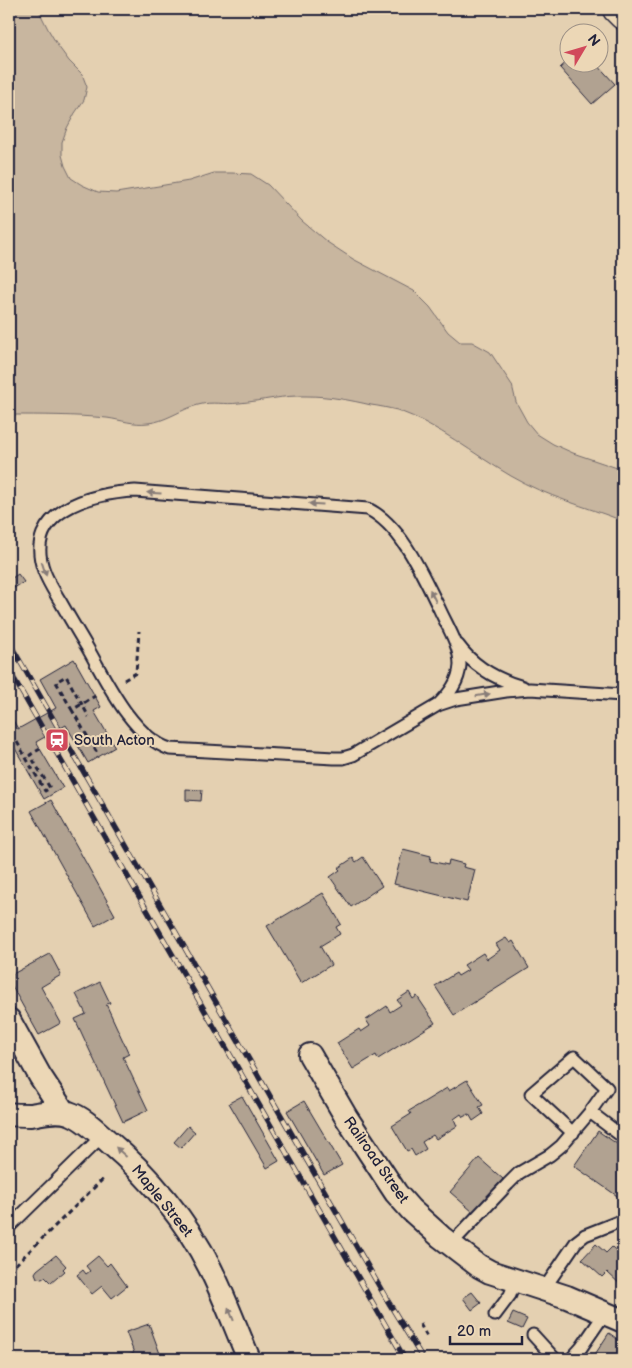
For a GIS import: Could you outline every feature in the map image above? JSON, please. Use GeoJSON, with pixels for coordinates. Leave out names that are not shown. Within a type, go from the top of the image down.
{"type":"FeatureCollection","features":[{"type":"Feature","properties":{"kind":"street"},"geometry":{"type":"LineString","coordinates":[[617,9],[623,15]]}},
{"type":"Feature","properties":{"kind":"street","name":"Maple Street"},"geometry":{"type":"LineString","coordinates":[[9,1020],[40,1076],[63,1111],[82,1120],[131,1161],[164,1198],[190,1234],[213,1273],[249,1359]]}},
{"type":"Feature","properties":{"kind":"street","name":"Railroad Street"},"geometry":{"type":"LineString","coordinates":[[310,1055],[346,1117],[391,1187],[416,1215],[450,1245],[484,1269],[544,1289],[614,1317]]}},
{"type":"Feature","properties":{"kind":"street"},"geometry":{"type":"LineString","coordinates":[[9,1114],[26,1115],[63,1111]]}},
{"type":"Feature","properties":{"kind":"lane"},"geometry":{"type":"LineString","coordinates":[[530,689],[507,682],[487,671],[468,656],[455,640],[423,576],[402,543],[390,526],[368,509],[135,491],[93,497],[76,503],[49,523],[43,532],[40,549],[44,570],[124,709],[150,739],[163,746],[177,750],[343,758],[353,755],[438,705],[456,699],[530,689],[623,695]]}},
{"type":"Feature","properties":{"kind":"lane"},"geometry":{"type":"LineString","coordinates":[[438,705],[452,688],[458,674],[460,665],[455,640]]}},
{"type":"Feature","properties":{"kind":"lane"},"geometry":{"type":"LineString","coordinates":[[450,1245],[519,1173],[556,1151],[566,1142],[590,1112],[607,1088],[574,1057],[532,1094],[573,1133]]}},
{"type":"Feature","properties":{"kind":"lane"},"geometry":{"type":"LineString","coordinates":[[590,1112],[623,1137]]}},
{"type":"Feature","properties":{"kind":"lane"},"geometry":{"type":"LineString","coordinates":[[9,1227],[102,1136]]}},
{"type":"Feature","properties":{"kind":"lane"},"geometry":{"type":"LineString","coordinates":[[544,1289],[580,1238],[623,1220]]}},
{"type":"Feature","properties":{"kind":"lane"},"geometry":{"type":"LineString","coordinates":[[496,1315],[510,1295],[516,1280]]}},
{"type":"Feature","properties":{"kind":"lane"},"geometry":{"type":"LineString","coordinates":[[571,1359],[614,1317]]}},
{"type":"Feature","properties":{"kind":"lane"},"geometry":{"type":"LineString","coordinates":[[533,1335],[555,1359]]}},
{"type":"Feature","properties":{"kind":"path"},"geometry":{"type":"LineString","coordinates":[[122,681],[136,673],[140,631]]}},
{"type":"Feature","properties":{"kind":"path"},"geometry":{"type":"LineString","coordinates":[[89,717],[66,676],[56,682],[96,751],[94,752]]}},
{"type":"Feature","properties":{"kind":"path"},"geometry":{"type":"LineString","coordinates":[[72,710],[95,696]]}},
{"type":"Feature","properties":{"kind":"path"},"geometry":{"type":"LineString","coordinates":[[17,742],[45,791],[50,788],[30,755],[40,749]]}},
{"type":"Feature","properties":{"kind":"path"},"geometry":{"type":"LineString","coordinates":[[9,1271],[104,1177]]}},
{"type":"Feature","properties":{"kind":"path"},"geometry":{"type":"LineString","coordinates":[[420,1324],[427,1336]]}},
{"type":"Feature","properties":{"kind":"shaded area"},"geometry":{"type":"Polygon","coordinates":[[[9,9],[38,9],[58,46],[82,74],[87,87],[84,100],[67,128],[62,142],[62,155],[71,178],[98,192],[116,193],[189,181],[214,173],[251,174],[268,185],[302,221],[327,242],[353,259],[414,291],[430,307],[448,332],[460,342],[472,342],[490,352],[512,385],[516,402],[527,422],[537,434],[573,453],[623,470],[623,521],[552,496],[525,483],[442,432],[412,416],[397,410],[347,400],[298,396],[248,402],[203,404],[161,420],[143,423],[95,417],[9,415],[9,9]]]}},
{"type":"Feature","properties":{"kind":"building"},"geometry":{"type":"Polygon","coordinates":[[[564,72],[604,72],[615,84],[592,104],[564,72]]]}},
{"type":"Feature","properties":{"kind":"building"},"geometry":{"type":"Polygon","coordinates":[[[18,574],[24,582],[9,591],[9,580],[18,574]]]}},
{"type":"Feature","properties":{"kind":"building"},"geometry":{"type":"Polygon","coordinates":[[[74,659],[101,707],[94,711],[115,747],[88,763],[66,725],[36,742],[63,788],[44,799],[9,738],[9,716],[18,729],[56,708],[40,679],[74,659]]]}},
{"type":"Feature","properties":{"kind":"building"},"geometry":{"type":"Polygon","coordinates":[[[186,789],[202,790],[201,801],[186,800],[186,789]]]}},
{"type":"Feature","properties":{"kind":"building"},"geometry":{"type":"Polygon","coordinates":[[[51,800],[115,915],[95,926],[31,811],[51,800]]]}},
{"type":"Feature","properties":{"kind":"building"},"geometry":{"type":"Polygon","coordinates":[[[403,849],[431,856],[430,861],[448,865],[449,860],[464,864],[463,867],[475,870],[467,902],[394,884],[403,849]]]}},
{"type":"Feature","properties":{"kind":"building"},"geometry":{"type":"Polygon","coordinates":[[[363,857],[382,886],[351,907],[330,877],[340,870],[338,868],[353,858],[356,862],[363,857]]]}},
{"type":"Feature","properties":{"kind":"building"},"geometry":{"type":"Polygon","coordinates":[[[323,893],[341,924],[336,927],[340,934],[320,946],[331,965],[301,983],[267,926],[323,893]]]}},
{"type":"Feature","properties":{"kind":"building"},"geometry":{"type":"Polygon","coordinates":[[[506,938],[510,943],[513,941],[529,968],[454,1015],[435,986],[456,973],[458,976],[468,970],[464,965],[483,953],[487,959],[500,950],[496,944],[506,938]]]}},
{"type":"Feature","properties":{"kind":"building"},"geometry":{"type":"Polygon","coordinates":[[[50,954],[61,975],[41,987],[61,1023],[39,1035],[9,981],[9,976],[50,954]]]}},
{"type":"Feature","properties":{"kind":"building"},"geometry":{"type":"Polygon","coordinates":[[[100,982],[110,1003],[106,1004],[129,1054],[123,1057],[148,1110],[123,1122],[75,1019],[86,1014],[76,994],[100,982]]]}},
{"type":"Feature","properties":{"kind":"building"},"geometry":{"type":"Polygon","coordinates":[[[409,992],[413,999],[417,996],[435,1023],[378,1059],[376,1055],[353,1069],[337,1043],[359,1029],[361,1032],[370,1026],[366,1020],[387,1006],[390,1012],[401,1005],[397,1000],[409,992]]]}},
{"type":"Feature","properties":{"kind":"building"},"geometry":{"type":"Polygon","coordinates":[[[467,1080],[483,1105],[479,1107],[483,1114],[473,1121],[469,1114],[463,1117],[461,1114],[454,1119],[457,1126],[436,1139],[433,1135],[422,1142],[426,1149],[415,1156],[411,1149],[407,1151],[392,1126],[411,1114],[409,1111],[447,1088],[449,1091],[467,1080]]]}},
{"type":"Feature","properties":{"kind":"building"},"geometry":{"type":"Polygon","coordinates":[[[242,1096],[279,1161],[267,1168],[229,1103],[242,1096]]]}},
{"type":"Feature","properties":{"kind":"building"},"geometry":{"type":"Polygon","coordinates":[[[304,1101],[342,1165],[324,1175],[287,1111],[304,1101]]]}},
{"type":"Feature","properties":{"kind":"building"},"geometry":{"type":"Polygon","coordinates":[[[188,1126],[195,1132],[181,1148],[174,1142],[188,1126]]]}},
{"type":"Feature","properties":{"kind":"building"},"geometry":{"type":"Polygon","coordinates":[[[598,1131],[623,1148],[623,1200],[574,1166],[598,1131]]]}},
{"type":"Feature","properties":{"kind":"building"},"geometry":{"type":"Polygon","coordinates":[[[479,1158],[503,1179],[473,1212],[450,1192],[479,1158]]]}},
{"type":"Feature","properties":{"kind":"building"},"geometry":{"type":"Polygon","coordinates":[[[596,1244],[606,1253],[612,1247],[623,1257],[623,1287],[607,1272],[602,1277],[582,1259],[596,1244]]]}},
{"type":"Feature","properties":{"kind":"building"},"geometry":{"type":"Polygon","coordinates":[[[56,1255],[66,1266],[63,1269],[65,1271],[51,1283],[45,1277],[42,1279],[37,1278],[35,1273],[37,1270],[56,1255]]]}},
{"type":"Feature","properties":{"kind":"building"},"geometry":{"type":"Polygon","coordinates":[[[98,1256],[107,1266],[110,1263],[127,1286],[112,1298],[102,1286],[92,1294],[77,1275],[83,1270],[86,1274],[90,1271],[86,1266],[98,1256]]]}},
{"type":"Feature","properties":{"kind":"building"},"geometry":{"type":"Polygon","coordinates":[[[472,1292],[481,1303],[472,1310],[463,1298],[472,1292]]]}},
{"type":"Feature","properties":{"kind":"building"},"geometry":{"type":"Polygon","coordinates":[[[513,1313],[527,1319],[522,1329],[508,1323],[513,1313]]]}},
{"type":"Feature","properties":{"kind":"building"},"geometry":{"type":"Polygon","coordinates":[[[149,1324],[162,1359],[118,1359],[134,1353],[126,1332],[149,1324]]]}},
{"type":"Feature","properties":{"kind":"building"},"geometry":{"type":"Polygon","coordinates":[[[609,1333],[623,1343],[623,1359],[592,1359],[609,1333]]]}},
{"type":"Feature","properties":{"kind":"railway"},"geometry":{"type":"LineString","coordinates":[[9,642],[386,1298],[423,1359]]}},
{"type":"Feature","properties":{"kind":"railway"},"geometry":{"type":"LineString","coordinates":[[9,670],[405,1359]]}},
{"type":"Feature","properties":{"kind":"place","name":"South Acton"},"geometry":{"type":"Point","coordinates":[57,740]}}]}
